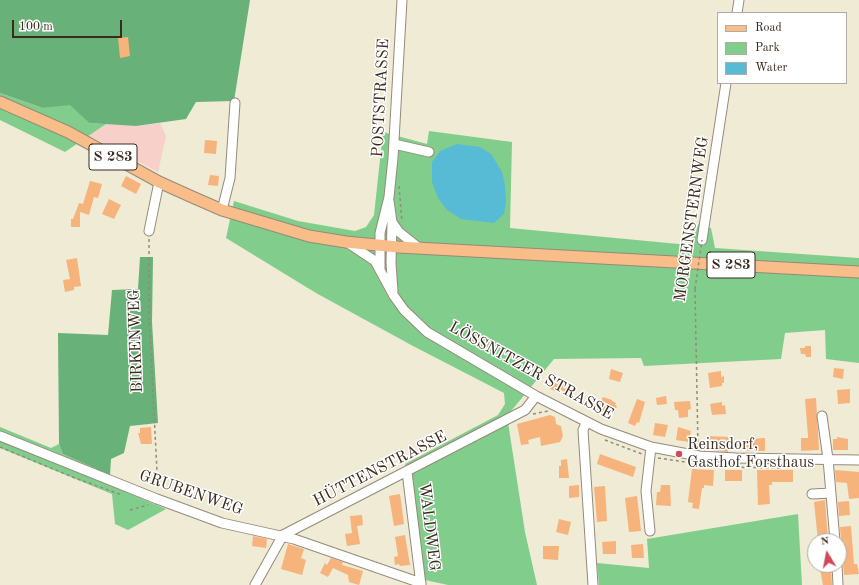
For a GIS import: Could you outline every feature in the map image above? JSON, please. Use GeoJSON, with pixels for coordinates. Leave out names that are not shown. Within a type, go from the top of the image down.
{"type":"FeatureCollection","features":[{"type":"Feature","properties":{"kind":"main road","name":"S 283"},"geometry":{"type":"LineString","coordinates":[[0,102],[68,132],[159,182],[222,210],[309,236],[385,246],[859,272]]}},
{"type":"Feature","properties":{"kind":"street","name":"POSTSTRASSE"},"geometry":{"type":"LineString","coordinates":[[385,246],[394,144],[402,0]]}},
{"type":"Feature","properties":{"kind":"street"},"geometry":{"type":"LineString","coordinates":[[737,12],[739,0]]}},
{"type":"Feature","properties":{"kind":"street","name":"MORGENSTERNWEG"},"geometry":{"type":"LineString","coordinates":[[702,240],[726,84]]}},
{"type":"Feature","properties":{"kind":"street"},"geometry":{"type":"LineString","coordinates":[[222,210],[230,178],[235,104]]}},
{"type":"Feature","properties":{"kind":"street"},"geometry":{"type":"LineString","coordinates":[[394,144],[429,152]]}},
{"type":"Feature","properties":{"kind":"street"},"geometry":{"type":"LineString","coordinates":[[149,231],[159,182]]}},
{"type":"Feature","properties":{"kind":"street","name":"POSTSTRASSE"},"geometry":{"type":"LineString","coordinates":[[385,246],[392,222],[389,197]]}},
{"type":"Feature","properties":{"kind":"street"},"geometry":{"type":"LineString","coordinates":[[392,222],[399,232],[419,248]]}},
{"type":"Feature","properties":{"kind":"street","name":"LÖSSNITZER STRASSE"},"geometry":{"type":"LineString","coordinates":[[346,242],[369,256],[380,268],[394,296],[404,310],[427,332],[536,396],[586,422],[624,438],[651,447],[699,456],[859,460]]}},
{"type":"Feature","properties":{"kind":"street"},"geometry":{"type":"LineString","coordinates":[[385,246],[394,296]]}},
{"type":"Feature","properties":{"kind":"street","name":"LÖSSNITZER STRASSE"},"geometry":{"type":"LineString","coordinates":[[380,268],[385,246]]}},
{"type":"Feature","properties":{"kind":"street","name":"HÜTTENSTRASSE"},"geometry":{"type":"LineString","coordinates":[[282,535],[525,410],[536,396]]}},
{"type":"Feature","properties":{"kind":"street"},"geometry":{"type":"LineString","coordinates":[[822,416],[828,459],[834,533]]}},
{"type":"Feature","properties":{"kind":"street"},"geometry":{"type":"LineString","coordinates":[[586,422],[583,430],[593,585]]}},
{"type":"Feature","properties":{"kind":"street","name":"GRUBENWEG"},"geometry":{"type":"LineString","coordinates":[[0,436],[153,502],[222,524],[282,535],[421,584]]}},
{"type":"Feature","properties":{"kind":"street"},"geometry":{"type":"LineString","coordinates":[[650,531],[646,491],[651,447]]}},
{"type":"Feature","properties":{"kind":"street","name":"WALDWEG"},"geometry":{"type":"LineString","coordinates":[[407,472],[421,584]]}},
{"type":"Feature","properties":{"kind":"street"},"geometry":{"type":"LineString","coordinates":[[812,494],[831,493]]}},
{"type":"Feature","properties":{"kind":"street"},"geometry":{"type":"LineString","coordinates":[[255,585],[282,535]]}},
{"type":"Feature","properties":{"kind":"street"},"geometry":{"type":"LineString","coordinates":[[837,573],[838,585]]}},
{"type":"Feature","properties":{"kind":"path"},"geometry":{"type":"LineString","coordinates":[[399,183],[402,220],[399,232]]}},
{"type":"Feature","properties":{"kind":"path","name":"BIRKENWEG"},"geometry":{"type":"LineString","coordinates":[[149,231],[149,315],[158,488],[153,502]]}},
{"type":"Feature","properties":{"kind":"path","name":"MORGENSTERNWEG"},"geometry":{"type":"LineString","coordinates":[[699,456],[694,289],[702,240]]}},
{"type":"Feature","properties":{"kind":"path"},"geometry":{"type":"LineString","coordinates":[[0,447],[75,478],[127,496]]}},
{"type":"Feature","properties":{"kind":"path"},"geometry":{"type":"LineString","coordinates":[[142,502],[153,502]]}},
{"type":"Feature","properties":{"kind":"path"},"geometry":{"type":"LineString","coordinates":[[130,510],[153,502]]}},
{"type":"Feature","properties":{"kind":"shaded area"},"geometry":{"type":"Polygon","coordinates":[[[160,123],[166,136],[158,172],[89,136],[106,124],[136,126],[160,123]]]}},
{"type":"Feature","properties":{"kind":"green space"},"geometry":{"type":"Polygon","coordinates":[[[0,0],[250,0],[234,101],[196,102],[186,119],[136,126],[89,123],[70,105],[43,108],[0,93],[0,0]]]}},
{"type":"Feature","properties":{"kind":"green space"},"geometry":{"type":"Polygon","coordinates":[[[0,93],[43,108],[70,104],[89,123],[106,124],[65,152],[0,120],[0,93]]]}},
{"type":"Feature","properties":{"kind":"green space"},"geometry":{"type":"Polygon","coordinates":[[[429,131],[512,142],[510,228],[689,245],[699,223],[711,228],[715,248],[859,258],[859,363],[826,359],[825,330],[785,333],[781,359],[644,366],[641,358],[554,359],[507,416],[525,532],[537,585],[448,585],[425,580],[411,479],[405,464],[498,415],[505,404],[504,393],[413,346],[316,293],[226,238],[234,201],[298,221],[355,231],[366,227],[374,215],[383,132],[427,144],[429,131]]]}},
{"type":"Feature","properties":{"kind":"green space"},"geometry":{"type":"Polygon","coordinates":[[[140,257],[153,257],[152,322],[158,423],[130,426],[124,453],[111,459],[110,475],[63,454],[59,444],[58,333],[108,335],[112,290],[138,289],[140,257]]]}},
{"type":"Feature","properties":{"kind":"green space"},"geometry":{"type":"Polygon","coordinates":[[[0,427],[51,448],[59,444],[63,454],[110,475],[112,486],[166,509],[128,530],[115,524],[112,494],[0,448],[0,427]]]}},
{"type":"Feature","properties":{"kind":"green space"},"geometry":{"type":"Polygon","coordinates":[[[798,514],[802,585],[599,585],[597,563],[649,568],[647,539],[798,514]]]}},
{"type":"Feature","properties":{"kind":"water"},"geometry":{"type":"Polygon","coordinates":[[[457,144],[480,147],[491,154],[502,172],[505,185],[506,202],[504,214],[494,223],[461,219],[447,210],[438,198],[432,182],[432,162],[440,151],[457,144]]]}},
{"type":"Feature","properties":{"kind":"building"},"geometry":{"type":"Polygon","coordinates":[[[128,37],[130,56],[120,58],[118,38],[128,37]]]}},
{"type":"Feature","properties":{"kind":"building"},"geometry":{"type":"Polygon","coordinates":[[[205,140],[217,141],[216,154],[204,153],[205,140]]]}},
{"type":"Feature","properties":{"kind":"building"},"geometry":{"type":"Polygon","coordinates":[[[210,175],[219,176],[218,186],[208,185],[210,175]]]}},
{"type":"Feature","properties":{"kind":"building"},"geometry":{"type":"Polygon","coordinates":[[[126,176],[141,184],[136,194],[121,186],[126,176]]]}},
{"type":"Feature","properties":{"kind":"building"},"geometry":{"type":"Polygon","coordinates":[[[90,181],[102,184],[98,198],[94,197],[89,215],[80,212],[80,227],[71,227],[71,219],[73,219],[79,203],[83,204],[90,181]]]}},
{"type":"Feature","properties":{"kind":"building"},"geometry":{"type":"Polygon","coordinates":[[[109,199],[121,205],[114,219],[102,214],[109,199]]]}},
{"type":"Feature","properties":{"kind":"building"},"geometry":{"type":"Polygon","coordinates":[[[77,258],[81,286],[74,287],[74,290],[65,292],[63,280],[70,279],[66,260],[77,258]]]}},
{"type":"Feature","properties":{"kind":"building"},"geometry":{"type":"Polygon","coordinates":[[[805,346],[811,346],[811,357],[806,357],[805,354],[801,354],[800,348],[805,348],[805,346]]]}},
{"type":"Feature","properties":{"kind":"building"},"geometry":{"type":"Polygon","coordinates":[[[834,368],[844,369],[843,379],[833,377],[834,368]]]}},
{"type":"Feature","properties":{"kind":"building"},"geometry":{"type":"Polygon","coordinates":[[[611,369],[623,373],[620,382],[609,379],[611,369]]]}},
{"type":"Feature","properties":{"kind":"building"},"geometry":{"type":"Polygon","coordinates":[[[721,371],[721,377],[724,376],[724,383],[722,383],[722,386],[710,388],[708,373],[721,371]]]}},
{"type":"Feature","properties":{"kind":"building"},"geometry":{"type":"Polygon","coordinates":[[[560,378],[568,384],[565,392],[561,390],[560,393],[550,389],[555,379],[559,380],[560,378]]]}},
{"type":"Feature","properties":{"kind":"building"},"geometry":{"type":"Polygon","coordinates":[[[850,389],[850,403],[838,404],[837,390],[850,389]]]}},
{"type":"Feature","properties":{"kind":"building"},"geometry":{"type":"Polygon","coordinates":[[[666,396],[667,404],[657,405],[656,398],[666,396]]]}},
{"type":"Feature","properties":{"kind":"building"},"geometry":{"type":"Polygon","coordinates":[[[603,397],[616,403],[615,405],[617,406],[614,414],[612,413],[611,415],[597,410],[603,397]]]}},
{"type":"Feature","properties":{"kind":"building"},"geometry":{"type":"Polygon","coordinates":[[[816,398],[819,450],[801,451],[801,438],[808,438],[805,399],[816,398]]]}},
{"type":"Feature","properties":{"kind":"building"},"geometry":{"type":"Polygon","coordinates":[[[637,399],[645,402],[639,423],[637,422],[635,426],[628,423],[637,399]]]}},
{"type":"Feature","properties":{"kind":"building"},"geometry":{"type":"Polygon","coordinates":[[[690,401],[691,409],[688,410],[688,417],[679,418],[678,410],[675,410],[674,402],[690,401]]]}},
{"type":"Feature","properties":{"kind":"building"},"geometry":{"type":"Polygon","coordinates":[[[722,402],[722,406],[725,405],[726,414],[712,415],[710,404],[722,402]]]}},
{"type":"Feature","properties":{"kind":"building"},"geometry":{"type":"Polygon","coordinates":[[[550,415],[555,417],[556,424],[561,426],[563,436],[560,442],[541,446],[540,437],[528,440],[529,444],[521,445],[517,424],[550,415]]]}},
{"type":"Feature","properties":{"kind":"building"},"geometry":{"type":"Polygon","coordinates":[[[655,423],[668,425],[665,437],[653,435],[655,423]]]}},
{"type":"Feature","properties":{"kind":"building"},"geometry":{"type":"Polygon","coordinates":[[[151,427],[152,444],[141,444],[138,433],[140,433],[140,428],[151,427]]]}},
{"type":"Feature","properties":{"kind":"building"},"geometry":{"type":"Polygon","coordinates":[[[678,427],[691,431],[689,442],[676,440],[678,427]]]}},
{"type":"Feature","properties":{"kind":"building"},"geometry":{"type":"Polygon","coordinates":[[[708,436],[729,437],[728,452],[714,451],[714,446],[708,443],[708,436]]]}},
{"type":"Feature","properties":{"kind":"building"},"geometry":{"type":"Polygon","coordinates":[[[837,437],[848,439],[848,450],[833,450],[833,439],[837,439],[837,437]]]}},
{"type":"Feature","properties":{"kind":"building"},"geometry":{"type":"Polygon","coordinates":[[[765,438],[765,451],[746,451],[746,439],[765,438]]]}},
{"type":"Feature","properties":{"kind":"building"},"geometry":{"type":"Polygon","coordinates":[[[600,454],[636,467],[633,477],[597,464],[600,454]]]}},
{"type":"Feature","properties":{"kind":"building"},"geometry":{"type":"Polygon","coordinates":[[[567,459],[569,478],[559,478],[559,466],[561,466],[561,460],[567,459]]]}},
{"type":"Feature","properties":{"kind":"building"},"geometry":{"type":"Polygon","coordinates":[[[692,469],[714,470],[713,486],[704,485],[704,488],[702,488],[699,509],[692,508],[693,503],[688,502],[692,469]]]}},
{"type":"Feature","properties":{"kind":"building"},"geometry":{"type":"Polygon","coordinates":[[[725,470],[742,470],[742,481],[725,481],[725,470]]]}},
{"type":"Feature","properties":{"kind":"building"},"geometry":{"type":"Polygon","coordinates":[[[757,470],[793,470],[793,482],[772,482],[772,485],[769,485],[770,504],[758,505],[757,470]]]}},
{"type":"Feature","properties":{"kind":"building"},"geometry":{"type":"Polygon","coordinates":[[[835,470],[859,472],[859,498],[849,499],[847,483],[836,482],[835,470]]]}},
{"type":"Feature","properties":{"kind":"building"},"geometry":{"type":"Polygon","coordinates":[[[579,485],[579,497],[569,498],[569,486],[579,485]]]}},
{"type":"Feature","properties":{"kind":"building"},"geometry":{"type":"Polygon","coordinates":[[[661,485],[670,485],[671,506],[656,505],[657,492],[660,492],[661,485]]]}},
{"type":"Feature","properties":{"kind":"building"},"geometry":{"type":"Polygon","coordinates":[[[605,486],[607,521],[597,522],[594,487],[605,486]]]}},
{"type":"Feature","properties":{"kind":"building"},"geometry":{"type":"Polygon","coordinates":[[[400,494],[404,524],[394,526],[389,496],[400,494]]]}},
{"type":"Feature","properties":{"kind":"building"},"geometry":{"type":"Polygon","coordinates":[[[637,496],[641,531],[629,532],[625,498],[637,496]]]}},
{"type":"Feature","properties":{"kind":"building"},"geometry":{"type":"Polygon","coordinates":[[[825,500],[827,533],[817,533],[814,502],[825,500]]]}},
{"type":"Feature","properties":{"kind":"building"},"geometry":{"type":"Polygon","coordinates":[[[849,501],[850,515],[839,516],[838,502],[849,501]]]}},
{"type":"Feature","properties":{"kind":"building"},"geometry":{"type":"Polygon","coordinates":[[[362,515],[363,525],[357,526],[360,544],[347,546],[345,534],[352,533],[350,516],[362,515]]]}},
{"type":"Feature","properties":{"kind":"building"},"geometry":{"type":"Polygon","coordinates":[[[559,519],[571,522],[568,535],[556,532],[559,519]]]}},
{"type":"Feature","properties":{"kind":"building"},"geometry":{"type":"Polygon","coordinates":[[[851,526],[854,564],[857,564],[859,574],[844,575],[844,573],[847,573],[847,533],[840,533],[840,527],[851,526]]]}},
{"type":"Feature","properties":{"kind":"building"},"geometry":{"type":"Polygon","coordinates":[[[405,535],[410,565],[395,565],[394,557],[398,556],[395,537],[405,535]]]}},
{"type":"Feature","properties":{"kind":"building"},"geometry":{"type":"Polygon","coordinates":[[[253,536],[267,539],[266,548],[252,546],[253,536]]]}},
{"type":"Feature","properties":{"kind":"building"},"geometry":{"type":"Polygon","coordinates":[[[616,541],[616,554],[603,554],[602,542],[616,541]]]}},
{"type":"Feature","properties":{"kind":"building"},"geometry":{"type":"Polygon","coordinates":[[[288,544],[304,549],[301,558],[306,560],[302,575],[281,569],[288,544]]]}},
{"type":"Feature","properties":{"kind":"building"},"geometry":{"type":"Polygon","coordinates":[[[643,544],[644,558],[632,558],[631,545],[643,544]]]}},
{"type":"Feature","properties":{"kind":"building"},"geometry":{"type":"Polygon","coordinates":[[[543,546],[559,546],[558,560],[543,559],[543,546]]]}},
{"type":"Feature","properties":{"kind":"building"},"geometry":{"type":"Polygon","coordinates":[[[331,558],[343,562],[342,565],[363,571],[359,585],[349,582],[348,575],[333,568],[328,577],[320,573],[325,563],[327,565],[331,558]]]}},
{"type":"Feature","properties":{"kind":"building"},"geometry":{"type":"Polygon","coordinates":[[[821,573],[831,573],[832,585],[823,585],[821,573]]]}},
{"type":"Feature","properties":{"kind":"place","name":"Reinsdorf, Gasthof Forsthaus"},"geometry":{"type":"Point","coordinates":[679,454]}}]}
